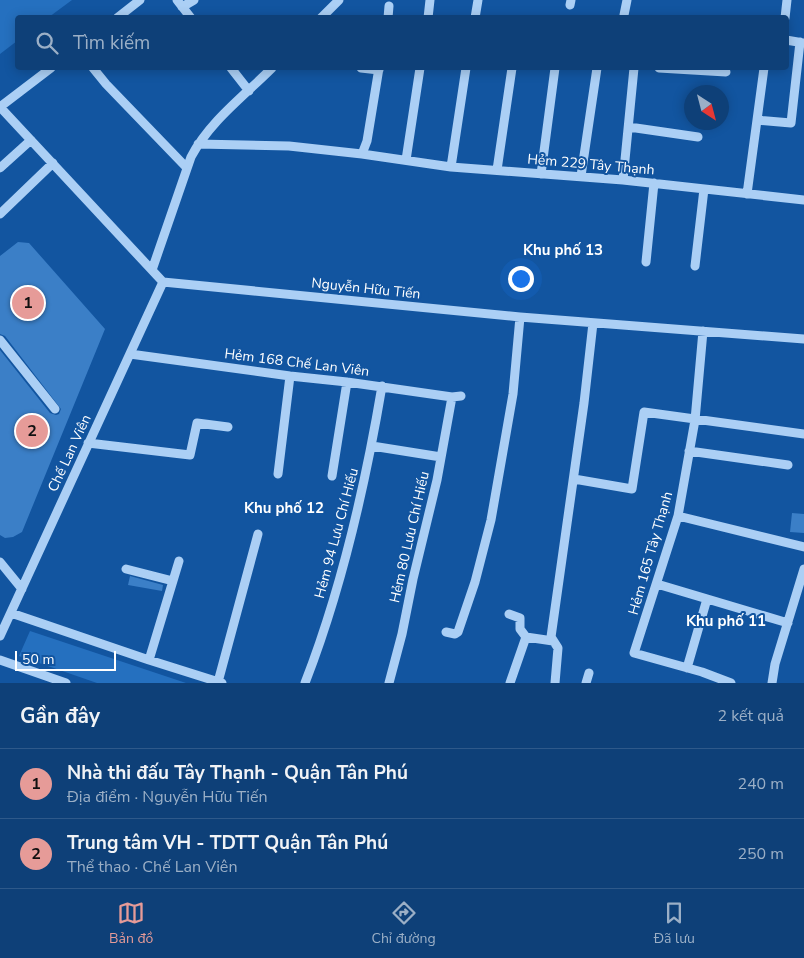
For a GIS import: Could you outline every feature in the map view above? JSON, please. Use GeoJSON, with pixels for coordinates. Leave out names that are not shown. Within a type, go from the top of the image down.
{"type":"FeatureCollection","features":[{"type":"Feature","properties":{"kind":"street"},"geometry":{"type":"LineString","coordinates":[[121,15],[140,0]]}},
{"type":"Feature","properties":{"kind":"street"},"geometry":{"type":"LineString","coordinates":[[189,15],[180,3],[194,0]]}},
{"type":"Feature","properties":{"kind":"street"},"geometry":{"type":"LineString","coordinates":[[324,15],[338,0]]}},
{"type":"Feature","properties":{"kind":"street"},"geometry":{"type":"LineString","coordinates":[[428,15],[430,0]]}},
{"type":"Feature","properties":{"kind":"street"},"geometry":{"type":"LineString","coordinates":[[476,15],[478,0]]}},
{"type":"Feature","properties":{"kind":"street"},"geometry":{"type":"LineString","coordinates":[[624,15],[627,0]]}},
{"type":"Feature","properties":{"kind":"street"},"geometry":{"type":"LineString","coordinates":[[785,15],[787,0]]}},
{"type":"Feature","properties":{"kind":"street"},"geometry":{"type":"LineString","coordinates":[[388,15],[390,6]]}},
{"type":"Feature","properties":{"kind":"street"},"geometry":{"type":"LineString","coordinates":[[757,120],[791,123],[802,42],[789,40]]}},
{"type":"Feature","properties":{"kind":"street"},"geometry":{"type":"LineString","coordinates":[[48,70],[0,107],[163,282]]}},
{"type":"Feature","properties":{"kind":"street"},"geometry":{"type":"LineString","coordinates":[[95,70],[187,168]]}},
{"type":"Feature","properties":{"kind":"street"},"geometry":{"type":"LineString","coordinates":[[233,70],[249,90]]}},
{"type":"Feature","properties":{"kind":"street"},"geometry":{"type":"LineString","coordinates":[[152,270],[187,168],[198,144],[214,124],[270,70]]}},
{"type":"Feature","properties":{"kind":"street"},"geometry":{"type":"LineString","coordinates":[[362,154],[367,141],[379,70]]}},
{"type":"Feature","properties":{"kind":"street"},"geometry":{"type":"LineString","coordinates":[[406,160],[420,70]]}},
{"type":"Feature","properties":{"kind":"street"},"geometry":{"type":"LineString","coordinates":[[451,167],[466,70]]}},
{"type":"Feature","properties":{"kind":"street"},"geometry":{"type":"LineString","coordinates":[[497,170],[512,70]]}},
{"type":"Feature","properties":{"kind":"street"},"geometry":{"type":"LineString","coordinates":[[541,174],[555,70]]}},
{"type":"Feature","properties":{"kind":"street"},"geometry":{"type":"LineString","coordinates":[[581,176],[596,70]]}},
{"type":"Feature","properties":{"kind":"street"},"geometry":{"type":"LineString","coordinates":[[623,180],[634,70]]}},
{"type":"Feature","properties":{"kind":"street"},"geometry":{"type":"LineString","coordinates":[[692,70],[726,72]]}},
{"type":"Feature","properties":{"kind":"street"},"geometry":{"type":"LineString","coordinates":[[747,194],[764,70]]}},
{"type":"Feature","properties":{"kind":"street"},"geometry":{"type":"LineString","coordinates":[[629,128],[698,137]]}},
{"type":"Feature","properties":{"kind":"street"},"geometry":{"type":"LineString","coordinates":[[0,168],[31,140]]}},
{"type":"Feature","properties":{"kind":"street","name":"Hẻm 229 Tây Thạnh"},"geometry":{"type":"LineString","coordinates":[[198,144],[289,146],[451,167],[581,176],[804,200]]}},
{"type":"Feature","properties":{"kind":"street"},"geometry":{"type":"LineString","coordinates":[[0,214],[53,163]]}},
{"type":"Feature","properties":{"kind":"street"},"geometry":{"type":"LineString","coordinates":[[646,262],[654,183]]}},
{"type":"Feature","properties":{"kind":"street"},"geometry":{"type":"LineString","coordinates":[[695,266],[704,189]]}},
{"type":"Feature","properties":{"kind":"street","name":"Nguyễn Hữu Tiến"},"geometry":{"type":"LineString","coordinates":[[163,282],[520,317],[804,339]]}},
{"type":"Feature","properties":{"kind":"street","name":"Chế Lan Viên"},"geometry":{"type":"LineString","coordinates":[[0,636],[163,282]]}},
{"type":"Feature","properties":{"kind":"street"},"geometry":{"type":"LineString","coordinates":[[446,632],[455,634],[458,632],[475,582],[491,520],[513,394],[520,317]]}},
{"type":"Feature","properties":{"kind":"street"},"geometry":{"type":"LineString","coordinates":[[555,683],[558,648],[551,638],[574,480],[593,323]]}},
{"type":"Feature","properties":{"kind":"street","name":"Hẻm 165 Tây Thạnh"},"geometry":{"type":"LineString","coordinates":[[703,331],[695,420],[678,516],[634,652],[731,683]]}},
{"type":"Feature","properties":{"kind":"street"},"geometry":{"type":"LineString","coordinates":[[0,340],[55,409]]}},
{"type":"Feature","properties":{"kind":"street","name":"Hẻm 168 Chế Lan Viên"},"geometry":{"type":"LineString","coordinates":[[130,354],[290,376],[382,386],[452,397],[461,396]]}},
{"type":"Feature","properties":{"kind":"street"},"geometry":{"type":"LineString","coordinates":[[278,474],[290,376]]}},
{"type":"Feature","properties":{"kind":"street"},"geometry":{"type":"LineString","coordinates":[[332,476],[346,382]]}},
{"type":"Feature","properties":{"kind":"street","name":"Hẻm 94 Lưu Chí Hiếu"},"geometry":{"type":"LineString","coordinates":[[305,683],[322,639],[359,510],[382,386]]}},
{"type":"Feature","properties":{"kind":"street","name":"Hẻm 80 Lưu Chí Hiếu"},"geometry":{"type":"LineString","coordinates":[[389,683],[402,634],[441,457],[452,397]]}},
{"type":"Feature","properties":{"kind":"street"},"geometry":{"type":"LineString","coordinates":[[574,480],[632,489],[644,412],[804,434]]}},
{"type":"Feature","properties":{"kind":"street"},"geometry":{"type":"LineString","coordinates":[[88,443],[190,455],[197,423],[228,426]]}},
{"type":"Feature","properties":{"kind":"street"},"geometry":{"type":"LineString","coordinates":[[372,446],[441,457]]}},
{"type":"Feature","properties":{"kind":"street"},"geometry":{"type":"LineString","coordinates":[[689,451],[788,466]]}},
{"type":"Feature","properties":{"kind":"street"},"geometry":{"type":"LineString","coordinates":[[678,516],[804,546]]}},
{"type":"Feature","properties":{"kind":"street"},"geometry":{"type":"LineString","coordinates":[[11,613],[220,682],[258,534]]}},
{"type":"Feature","properties":{"kind":"street"},"geometry":{"type":"LineString","coordinates":[[149,660],[179,561]]}},
{"type":"Feature","properties":{"kind":"street"},"geometry":{"type":"LineString","coordinates":[[0,562],[22,589]]}},
{"type":"Feature","properties":{"kind":"street"},"geometry":{"type":"LineString","coordinates":[[126,568],[173,580]]}},
{"type":"Feature","properties":{"kind":"street"},"geometry":{"type":"LineString","coordinates":[[772,683],[774,664],[804,570]]}},
{"type":"Feature","properties":{"kind":"street"},"geometry":{"type":"LineString","coordinates":[[657,584],[788,623]]}},
{"type":"Feature","properties":{"kind":"street"},"geometry":{"type":"LineString","coordinates":[[687,668],[707,599]]}},
{"type":"Feature","properties":{"kind":"street"},"geometry":{"type":"LineString","coordinates":[[508,614],[520,618],[520,629],[526,637],[553,641]]}},
{"type":"Feature","properties":{"kind":"street"},"geometry":{"type":"LineString","coordinates":[[510,683],[526,637]]}},
{"type":"Feature","properties":{"kind":"street"},"geometry":{"type":"LineString","coordinates":[[0,660],[66,683]]}},
{"type":"Feature","properties":{"kind":"street"},"geometry":{"type":"LineString","coordinates":[[586,683],[589,673]]}},
{"type":"Feature","properties":{"kind":"shaded area"},"geometry":{"type":"Polygon","coordinates":[[[0,0],[72,0],[52,15],[15,15],[15,43],[0,54],[0,0]]]}},
{"type":"Feature","properties":{"kind":"shaded area"},"geometry":{"type":"Polygon","coordinates":[[[30,631],[186,683],[97,683],[19,656],[30,631]]]}},
{"type":"Feature","properties":{"kind":"building"},"geometry":{"type":"Polygon","coordinates":[[[18,242],[29,243],[105,329],[22,532],[13,537],[5,538],[0,535],[0,350],[50,413],[59,414],[61,409],[5,336],[0,334],[0,256],[18,242]]]}},
{"type":"Feature","properties":{"kind":"building"},"geometry":{"type":"Polygon","coordinates":[[[792,513],[804,514],[804,533],[790,532],[792,513]]]}},
{"type":"Feature","properties":{"kind":"building"},"geometry":{"type":"Polygon","coordinates":[[[130,576],[163,585],[162,591],[128,585],[130,576]]]}},
{"type":"Feature","properties":{"kind":"place","name":"Nhà thi đấu Tây Thạnh - Quận Tân Phú"},"geometry":{"type":"Point","coordinates":[28,303]}},
{"type":"Feature","properties":{"kind":"place","name":"Trung tâm VH - TDTT Quận Tân Phú"},"geometry":{"type":"Point","coordinates":[32,431]}},
{"type":"Feature","properties":{"kind":"district","name":"Khu phố 13"},"geometry":{"type":"Point","coordinates":[563,250]}},
{"type":"Feature","properties":{"kind":"district","name":"Khu phố 12"},"geometry":{"type":"Point","coordinates":[284,508]}},
{"type":"Feature","properties":{"kind":"district","name":"Khu phố 11"},"geometry":{"type":"Point","coordinates":[726,621]}}]}
